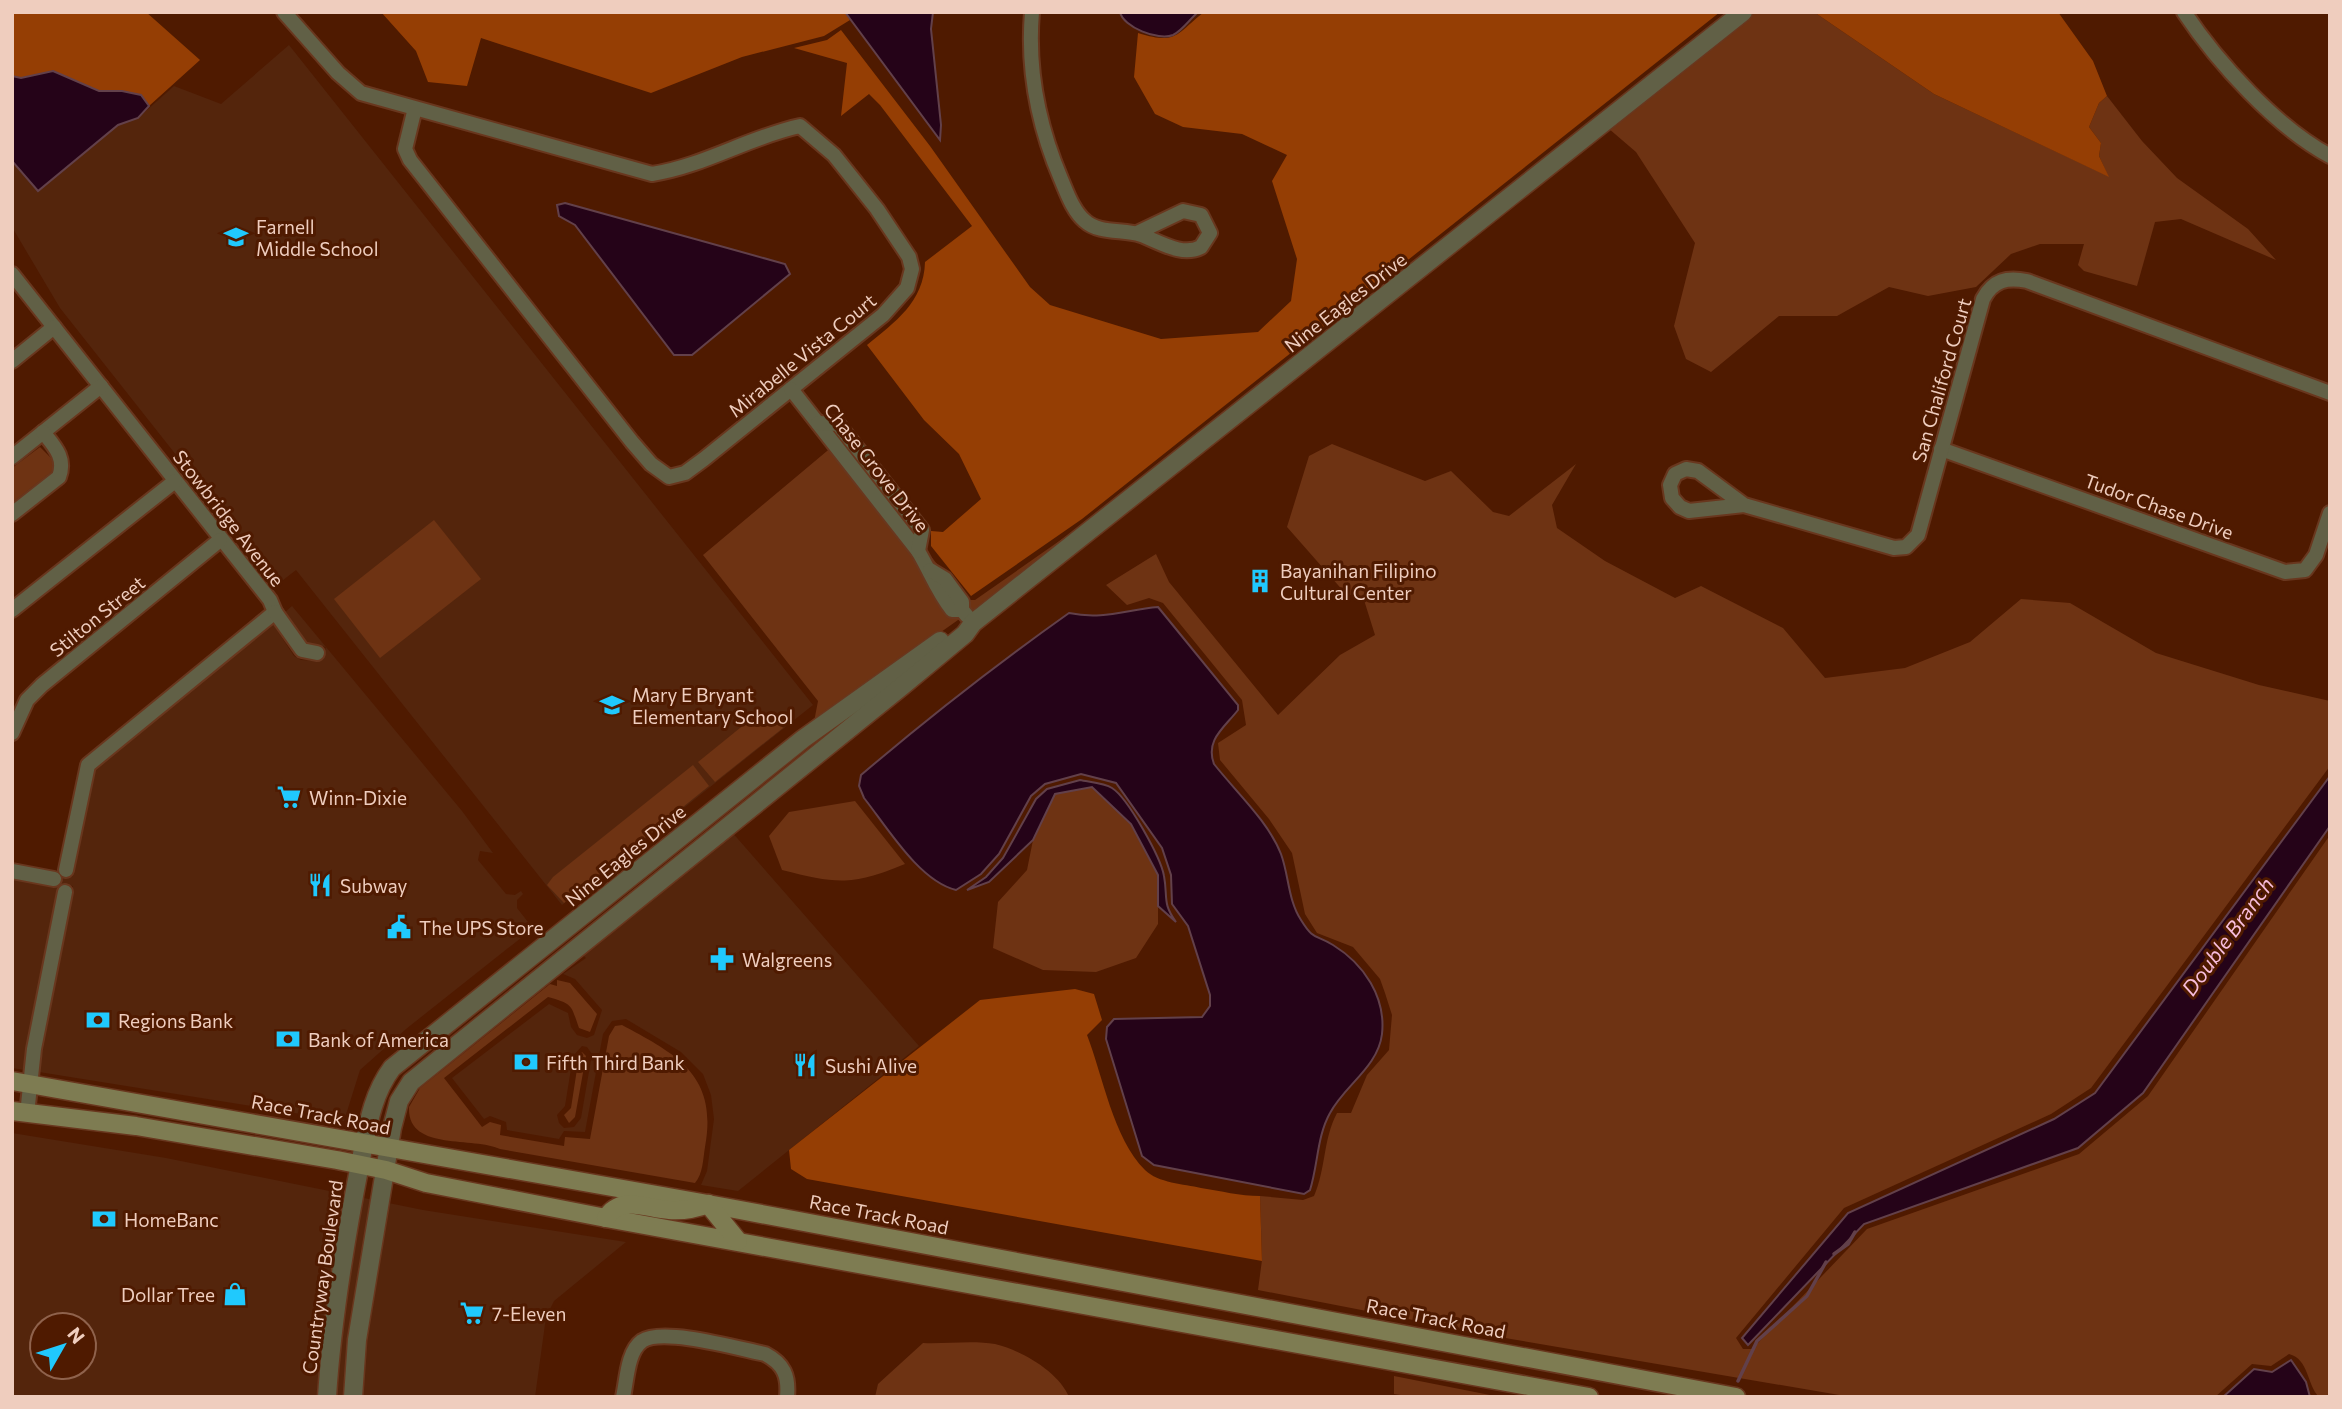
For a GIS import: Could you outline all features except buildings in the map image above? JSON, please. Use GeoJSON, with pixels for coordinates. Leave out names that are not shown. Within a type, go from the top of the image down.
{"type":"FeatureCollection","features":[{"type":"Feature","properties":{"kind":"main road","name":"Race Track Road"},"geometry":{"type":"LineString","coordinates":[[12,1080],[708,1204],[1736,1397]]}},
{"type":"Feature","properties":{"kind":"main road"},"geometry":{"type":"LineString","coordinates":[[20,1113],[136,1126],[360,1164],[426,1183],[606,1218],[1589,1397]]}},
{"type":"Feature","properties":{"kind":"main road"},"geometry":{"type":"LineString","coordinates":[[606,1218],[610,1211],[623,1204],[678,1211],[708,1204],[738,1241]]}},
{"type":"Feature","properties":{"kind":"main road"},"geometry":{"type":"LineString","coordinates":[[1375,1357],[1378,1329]]}},
{"type":"Feature","properties":{"kind":"street","name":"Mirabelle Vista Court"},"geometry":{"type":"LineString","coordinates":[[284,12],[338,73],[361,93],[415,108],[652,174],[672,171],[778,131],[800,126],[834,155],[877,209],[903,246],[912,269],[902,296],[883,315],[685,473],[669,477],[651,464],[410,160],[405,149],[415,108]]}},
{"type":"Feature","properties":{"kind":"street"},"geometry":{"type":"LineString","coordinates":[[1032,12],[1029,45],[1039,119],[1065,188],[1086,223],[1137,233],[1185,252],[1201,247],[1210,233],[1209,224],[1201,215],[1183,211],[1137,233]]}},
{"type":"Feature","properties":{"kind":"street","name":"Nine Eagles Drive"},"geometry":{"type":"LineString","coordinates":[[360,1164],[382,1083],[405,1056],[803,739],[961,625],[967,616],[1743,12]]}},
{"type":"Feature","properties":{"kind":"street"},"geometry":{"type":"LineString","coordinates":[[2184,12],[2213,51],[2281,121],[2330,156]]}},
{"type":"Feature","properties":{"kind":"street","name":"Stowbridge Avenue"},"geometry":{"type":"LineString","coordinates":[[12,274],[270,600],[275,612],[88,765],[60,874],[12,871]]}},
{"type":"Feature","properties":{"kind":"street","name":"San Chaliford Court"},"geometry":{"type":"LineString","coordinates":[[1744,505],[1689,511],[1679,507],[1672,498],[1670,485],[1675,474],[1685,469],[1698,471],[1744,505],[1894,548],[1906,547],[1918,535],[1983,299],[1989,289],[1999,281],[2013,278],[2330,393]]}},
{"type":"Feature","properties":{"kind":"street"},"geometry":{"type":"LineString","coordinates":[[12,360],[54,327]]}},
{"type":"Feature","properties":{"kind":"street"},"geometry":{"type":"LineString","coordinates":[[12,457],[101,386]]}},
{"type":"Feature","properties":{"kind":"street","name":"Chase Grove Drive"},"geometry":{"type":"LineString","coordinates":[[791,389],[818,423],[838,424],[922,530],[918,551],[930,570],[935,589],[952,610],[967,616]]}},
{"type":"Feature","properties":{"kind":"street"},"geometry":{"type":"LineString","coordinates":[[12,514],[58,477],[62,469],[59,453],[43,432]]}},
{"type":"Feature","properties":{"kind":"street","name":"Tudor Chase Drive"},"geometry":{"type":"LineString","coordinates":[[1941,449],[2285,572],[2305,570],[2313,562],[2330,513]]}},
{"type":"Feature","properties":{"kind":"street"},"geometry":{"type":"LineString","coordinates":[[12,610],[175,481]]}},
{"type":"Feature","properties":{"kind":"street","name":"Stilton Street"},"geometry":{"type":"LineString","coordinates":[[13,730],[27,700],[42,685],[220,540]]}},
{"type":"Feature","properties":{"kind":"street"},"geometry":{"type":"LineString","coordinates":[[275,612],[310,651]]}},
{"type":"Feature","properties":{"kind":"street","name":"Nine Eagles Drive"},"geometry":{"type":"LineString","coordinates":[[386,1170],[399,1101],[422,1072],[965,634],[967,616]]}},
{"type":"Feature","properties":{"kind":"street"},"geometry":{"type":"LineString","coordinates":[[803,739],[815,754]]}},
{"type":"Feature","properties":{"kind":"street"},"geometry":{"type":"LineString","coordinates":[[20,1113],[31,1084],[34,1049],[65,892]]}},
{"type":"Feature","properties":{"kind":"street","name":"Countryway Boulevard"},"geometry":{"type":"LineString","coordinates":[[327,1397],[338,1283],[360,1164]]}},
{"type":"Feature","properties":{"kind":"street"},"geometry":{"type":"LineString","coordinates":[[353,1397],[358,1340],[386,1170]]}},
{"type":"Feature","properties":{"kind":"street"},"geometry":{"type":"LineString","coordinates":[[624,1397],[632,1355],[641,1342],[653,1336],[680,1338],[765,1354],[778,1360],[786,1371],[787,1397]]}},
{"type":"Feature","properties":{"kind":"shaded area"},"geometry":{"type":"Polygon","coordinates":[[[12,12],[146,12],[200,60],[149,106],[141,95],[122,91],[99,91],[53,71],[20,78],[12,76],[12,12]]]}},
{"type":"Feature","properties":{"kind":"shaded area"},"geometry":{"type":"Polygon","coordinates":[[[381,12],[845,12],[850,20],[824,36],[742,57],[651,93],[481,38],[467,86],[428,82],[416,51],[381,12]]]}},
{"type":"Feature","properties":{"kind":"shaded area"},"geometry":{"type":"Polygon","coordinates":[[[1204,12],[1720,12],[1082,519],[971,596],[931,546],[931,531],[943,532],[981,499],[959,454],[924,420],[867,345],[914,300],[925,262],[972,226],[869,94],[841,116],[847,63],[794,48],[827,40],[841,30],[930,146],[1030,287],[1050,305],[1161,339],[1258,332],[1291,301],[1297,259],[1272,181],[1287,155],[1242,134],[1183,127],[1155,114],[1134,77],[1138,33],[1161,38],[1175,36],[1204,12]]]}},
{"type":"Feature","properties":{"kind":"shaded area"},"geometry":{"type":"Polygon","coordinates":[[[1754,12],[1814,12],[1934,94],[2108,176],[2099,156],[2101,143],[2089,127],[2099,103],[2107,96],[2142,141],[2177,178],[2248,229],[2276,260],[2181,219],[2155,222],[2137,286],[2084,271],[2078,265],[2084,244],[2040,244],[2011,254],[1976,287],[1928,296],[1889,287],[1837,316],[1779,316],[1711,372],[1686,359],[1674,326],[1695,243],[1636,152],[1608,128],[1754,12]]]}},
{"type":"Feature","properties":{"kind":"shaded area"},"geometry":{"type":"Polygon","coordinates":[[[1814,12],[2058,12],[2093,61],[2107,96],[2099,103],[2089,127],[2101,143],[2099,156],[2109,177],[1934,94],[1814,12]]]}},
{"type":"Feature","properties":{"kind":"shaded area"},"geometry":{"type":"Polygon","coordinates":[[[289,45],[813,705],[562,905],[296,570],[278,584],[60,308],[12,227],[12,161],[38,191],[118,125],[138,118],[174,86],[221,104],[289,45]]]}},
{"type":"Feature","properties":{"kind":"shaded area"},"geometry":{"type":"Polygon","coordinates":[[[1484,206],[1483,210],[973,615],[958,620],[814,722],[818,701],[703,555],[833,446],[914,558],[925,549],[966,600],[975,600],[1085,523],[1484,206]]]}},
{"type":"Feature","properties":{"kind":"shaded area"},"geometry":{"type":"Polygon","coordinates":[[[1332,444],[1425,481],[1451,471],[1493,512],[1509,516],[1576,464],[1552,505],[1557,528],[1605,561],[1675,598],[1701,586],[1783,628],[1825,678],[1905,668],[1970,642],[2021,599],[2070,603],[2156,653],[2259,685],[2330,701],[2330,766],[2091,1088],[2051,1114],[1844,1208],[1736,1338],[1743,1349],[1752,1349],[1867,1229],[2079,1154],[2148,1096],[2330,835],[2330,1397],[2319,1397],[2300,1361],[2289,1354],[2271,1366],[2252,1364],[2215,1397],[1851,1397],[1511,1339],[1258,1290],[1262,1260],[1260,1196],[1303,1200],[1314,1196],[1332,1123],[1337,1113],[1351,1113],[1367,1075],[1389,1050],[1392,1015],[1380,979],[1353,947],[1317,933],[1305,914],[1292,853],[1269,819],[1220,760],[1218,743],[1246,725],[1242,700],[1163,603],[1149,598],[1127,605],[1106,585],[1156,554],[1169,582],[1278,715],[1340,655],[1375,635],[1364,600],[1345,593],[1287,527],[1309,456],[1332,444]]]}},
{"type":"Feature","properties":{"kind":"shaded area"},"geometry":{"type":"Polygon","coordinates":[[[40,447],[55,462],[54,470],[12,503],[12,468],[40,447]]]}},
{"type":"Feature","properties":{"kind":"shaded area"},"geometry":{"type":"Polygon","coordinates":[[[434,520],[481,579],[380,658],[334,599],[434,520]]]}},
{"type":"Feature","properties":{"kind":"shaded area"},"geometry":{"type":"Polygon","coordinates":[[[292,606],[326,647],[307,643],[284,613],[292,606]]]}},
{"type":"Feature","properties":{"kind":"shaded area"},"geometry":{"type":"Polygon","coordinates":[[[273,624],[294,656],[301,660],[321,661],[326,647],[462,811],[493,853],[480,851],[478,860],[506,894],[515,895],[521,891],[523,894],[517,900],[517,908],[528,922],[536,926],[406,1029],[360,1070],[344,1121],[39,1072],[73,886],[60,884],[62,877],[72,877],[94,769],[273,624]]]}},
{"type":"Feature","properties":{"kind":"shaded area"},"geometry":{"type":"Polygon","coordinates":[[[765,713],[773,716],[783,728],[715,782],[698,762],[756,715],[765,713]]]}},
{"type":"Feature","properties":{"kind":"shaded area"},"geometry":{"type":"Polygon","coordinates":[[[693,765],[709,786],[564,903],[547,885],[553,877],[693,765]]]}},
{"type":"Feature","properties":{"kind":"shaded area"},"geometry":{"type":"Polygon","coordinates":[[[1092,787],[1131,824],[1158,875],[1158,924],[1136,958],[1096,972],[1043,970],[993,948],[998,902],[1027,870],[1033,840],[1055,794],[1092,787]]]}},
{"type":"Feature","properties":{"kind":"shaded area"},"geometry":{"type":"Polygon","coordinates":[[[855,801],[905,864],[871,876],[844,880],[817,878],[782,870],[769,836],[789,812],[855,801]]]}},
{"type":"Feature","properties":{"kind":"shaded area"},"geometry":{"type":"Polygon","coordinates":[[[731,831],[919,1046],[738,1191],[701,1185],[707,1171],[714,1119],[711,1095],[703,1074],[681,1052],[626,1019],[612,1021],[603,1034],[585,1132],[564,1131],[559,1139],[507,1130],[506,1122],[490,1116],[484,1119],[452,1078],[549,1004],[568,1013],[571,1027],[577,1035],[587,1038],[594,1035],[602,1010],[575,979],[563,974],[586,958],[581,953],[731,831]],[[582,1046],[573,1056],[565,1106],[557,1115],[564,1128],[574,1127],[581,1118],[592,1054],[587,1047],[582,1046]]]}},
{"type":"Feature","properties":{"kind":"shaded area"},"geometry":{"type":"Polygon","coordinates":[[[12,878],[59,887],[25,1070],[12,1068],[12,878]]]}},
{"type":"Feature","properties":{"kind":"shaded area"},"geometry":{"type":"Polygon","coordinates":[[[557,980],[570,983],[597,1014],[590,1032],[579,1028],[573,1010],[567,1004],[548,997],[444,1078],[482,1127],[490,1122],[501,1125],[500,1135],[564,1146],[565,1137],[590,1139],[609,1036],[615,1026],[622,1025],[676,1058],[699,1085],[705,1102],[707,1123],[702,1166],[695,1183],[489,1145],[430,1137],[419,1131],[411,1121],[409,1107],[420,1088],[550,984],[557,986],[557,980]]]}},
{"type":"Feature","properties":{"kind":"shaded area"},"geometry":{"type":"Polygon","coordinates":[[[1075,989],[1094,994],[1102,1020],[1087,1035],[1110,1106],[1134,1157],[1150,1174],[1164,1180],[1260,1196],[1262,1261],[807,1179],[791,1169],[789,1150],[980,1000],[1075,989]]]}},
{"type":"Feature","properties":{"kind":"shaded area"},"geometry":{"type":"Polygon","coordinates":[[[582,1052],[586,1056],[575,1117],[569,1123],[564,1115],[571,1108],[579,1056],[582,1052]]]}},
{"type":"Feature","properties":{"kind":"shaded area"},"geometry":{"type":"Polygon","coordinates":[[[12,1133],[166,1158],[423,1210],[626,1242],[554,1301],[546,1317],[535,1397],[12,1397],[12,1133]]]}},
{"type":"Feature","properties":{"kind":"shaded area"},"geometry":{"type":"Polygon","coordinates":[[[978,1342],[1005,1347],[1038,1363],[1057,1379],[1069,1397],[875,1397],[878,1384],[923,1343],[978,1342]]]}},
{"type":"Feature","properties":{"kind":"shaded area"},"geometry":{"type":"Polygon","coordinates":[[[1394,1376],[1500,1397],[1413,1397],[1394,1394],[1394,1376]]]}},
{"type":"Feature","properties":{"kind":"water"},"geometry":{"type":"Polygon","coordinates":[[[845,12],[933,12],[931,29],[941,125],[940,140],[845,12]]]}},
{"type":"Feature","properties":{"kind":"water"},"geometry":{"type":"Polygon","coordinates":[[[1120,12],[1198,12],[1180,31],[1173,35],[1159,36],[1127,23],[1120,12]]]}},
{"type":"Feature","properties":{"kind":"water"},"geometry":{"type":"Polygon","coordinates":[[[53,71],[99,91],[122,91],[141,95],[149,106],[138,118],[118,125],[38,191],[12,161],[12,76],[21,78],[53,71]]]}},
{"type":"Feature","properties":{"kind":"water"},"geometry":{"type":"Polygon","coordinates":[[[565,203],[785,264],[790,274],[692,355],[674,355],[575,225],[559,216],[557,205],[565,203]]]}},
{"type":"Feature","properties":{"kind":"water"},"geometry":{"type":"Polygon","coordinates":[[[1158,607],[1238,705],[1238,710],[1214,741],[1214,764],[1260,818],[1275,842],[1284,862],[1294,904],[1305,927],[1354,962],[1371,983],[1380,1007],[1382,1034],[1379,1046],[1368,1066],[1330,1113],[1323,1131],[1310,1190],[1304,1194],[1154,1165],[1142,1156],[1106,1039],[1107,1027],[1114,1019],[1202,1017],[1210,1006],[1210,995],[1188,926],[1172,904],[1171,875],[1162,848],[1116,783],[1081,774],[1045,784],[1031,796],[999,854],[981,874],[956,890],[942,885],[917,865],[864,798],[859,786],[861,775],[989,672],[1069,613],[1103,615],[1158,607]]]}},
{"type":"Feature","properties":{"kind":"water"},"geometry":{"type":"Polygon","coordinates":[[[2330,776],[2330,826],[2143,1093],[2078,1148],[1864,1224],[1748,1345],[1742,1338],[1848,1213],[2054,1119],[2095,1093],[2330,776]]]}},
{"type":"Feature","properties":{"kind":"water"},"geometry":{"type":"Polygon","coordinates":[[[1080,780],[1112,788],[1135,815],[1162,867],[1167,905],[1176,922],[1158,906],[1158,875],[1131,824],[1092,787],[1055,794],[1033,840],[989,882],[967,890],[986,877],[1003,858],[1036,799],[1047,789],[1080,780]]]}},
{"type":"Feature","properties":{"kind":"water"},"geometry":{"type":"Polygon","coordinates":[[[2291,1360],[2306,1382],[2310,1397],[2223,1397],[2254,1369],[2272,1372],[2291,1360]]]}},
{"type":"Feature","properties":{"kind":"waterway","name":"Double Branch"},"geometry":{"type":"LineString","coordinates":[[1834,1254],[1848,1244],[1855,1232]]}},
{"type":"Feature","properties":{"kind":"waterway","name":"Double Branch"},"geometry":{"type":"LineString","coordinates":[[1738,1381],[1757,1341],[1807,1296],[1826,1262]]}},
{"type":"Feature","properties":{"kind":"place","name":"Farnell Middle School"},"geometry":{"type":"Point","coordinates":[236,237]}},
{"type":"Feature","properties":{"kind":"place","name":"Bayanihan Filipino Cultural Center"},"geometry":{"type":"Point","coordinates":[1260,581]}},
{"type":"Feature","properties":{"kind":"place","name":"Mary E Bryant Elementary School"},"geometry":{"type":"Point","coordinates":[612,705]}},
{"type":"Feature","properties":{"kind":"place","name":"Winn-Dixie"},"geometry":{"type":"Point","coordinates":[289,797]}},
{"type":"Feature","properties":{"kind":"place","name":"Subway"},"geometry":{"type":"Point","coordinates":[320,885]}},
{"type":"Feature","properties":{"kind":"place","name":"The UPS Store"},"geometry":{"type":"Point","coordinates":[399,927]}},
{"type":"Feature","properties":{"kind":"place","name":"Walgreens"},"geometry":{"type":"Point","coordinates":[722,959]}},
{"type":"Feature","properties":{"kind":"place","name":"Regions Bank"},"geometry":{"type":"Point","coordinates":[98,1020]}},
{"type":"Feature","properties":{"kind":"place","name":"Bank of America"},"geometry":{"type":"Point","coordinates":[288,1039]}},
{"type":"Feature","properties":{"kind":"place","name":"Fifth Third Bank"},"geometry":{"type":"Point","coordinates":[526,1062]}},
{"type":"Feature","properties":{"kind":"place","name":"Sushi Alive"},"geometry":{"type":"Point","coordinates":[805,1065]}},
{"type":"Feature","properties":{"kind":"place","name":"HomeBanc"},"geometry":{"type":"Point","coordinates":[104,1219]}},
{"type":"Feature","properties":{"kind":"place","name":"Dollar Tree"},"geometry":{"type":"Point","coordinates":[235,1294]}},
{"type":"Feature","properties":{"kind":"place","name":"7-Eleven"},"geometry":{"type":"Point","coordinates":[472,1313]}}]}
